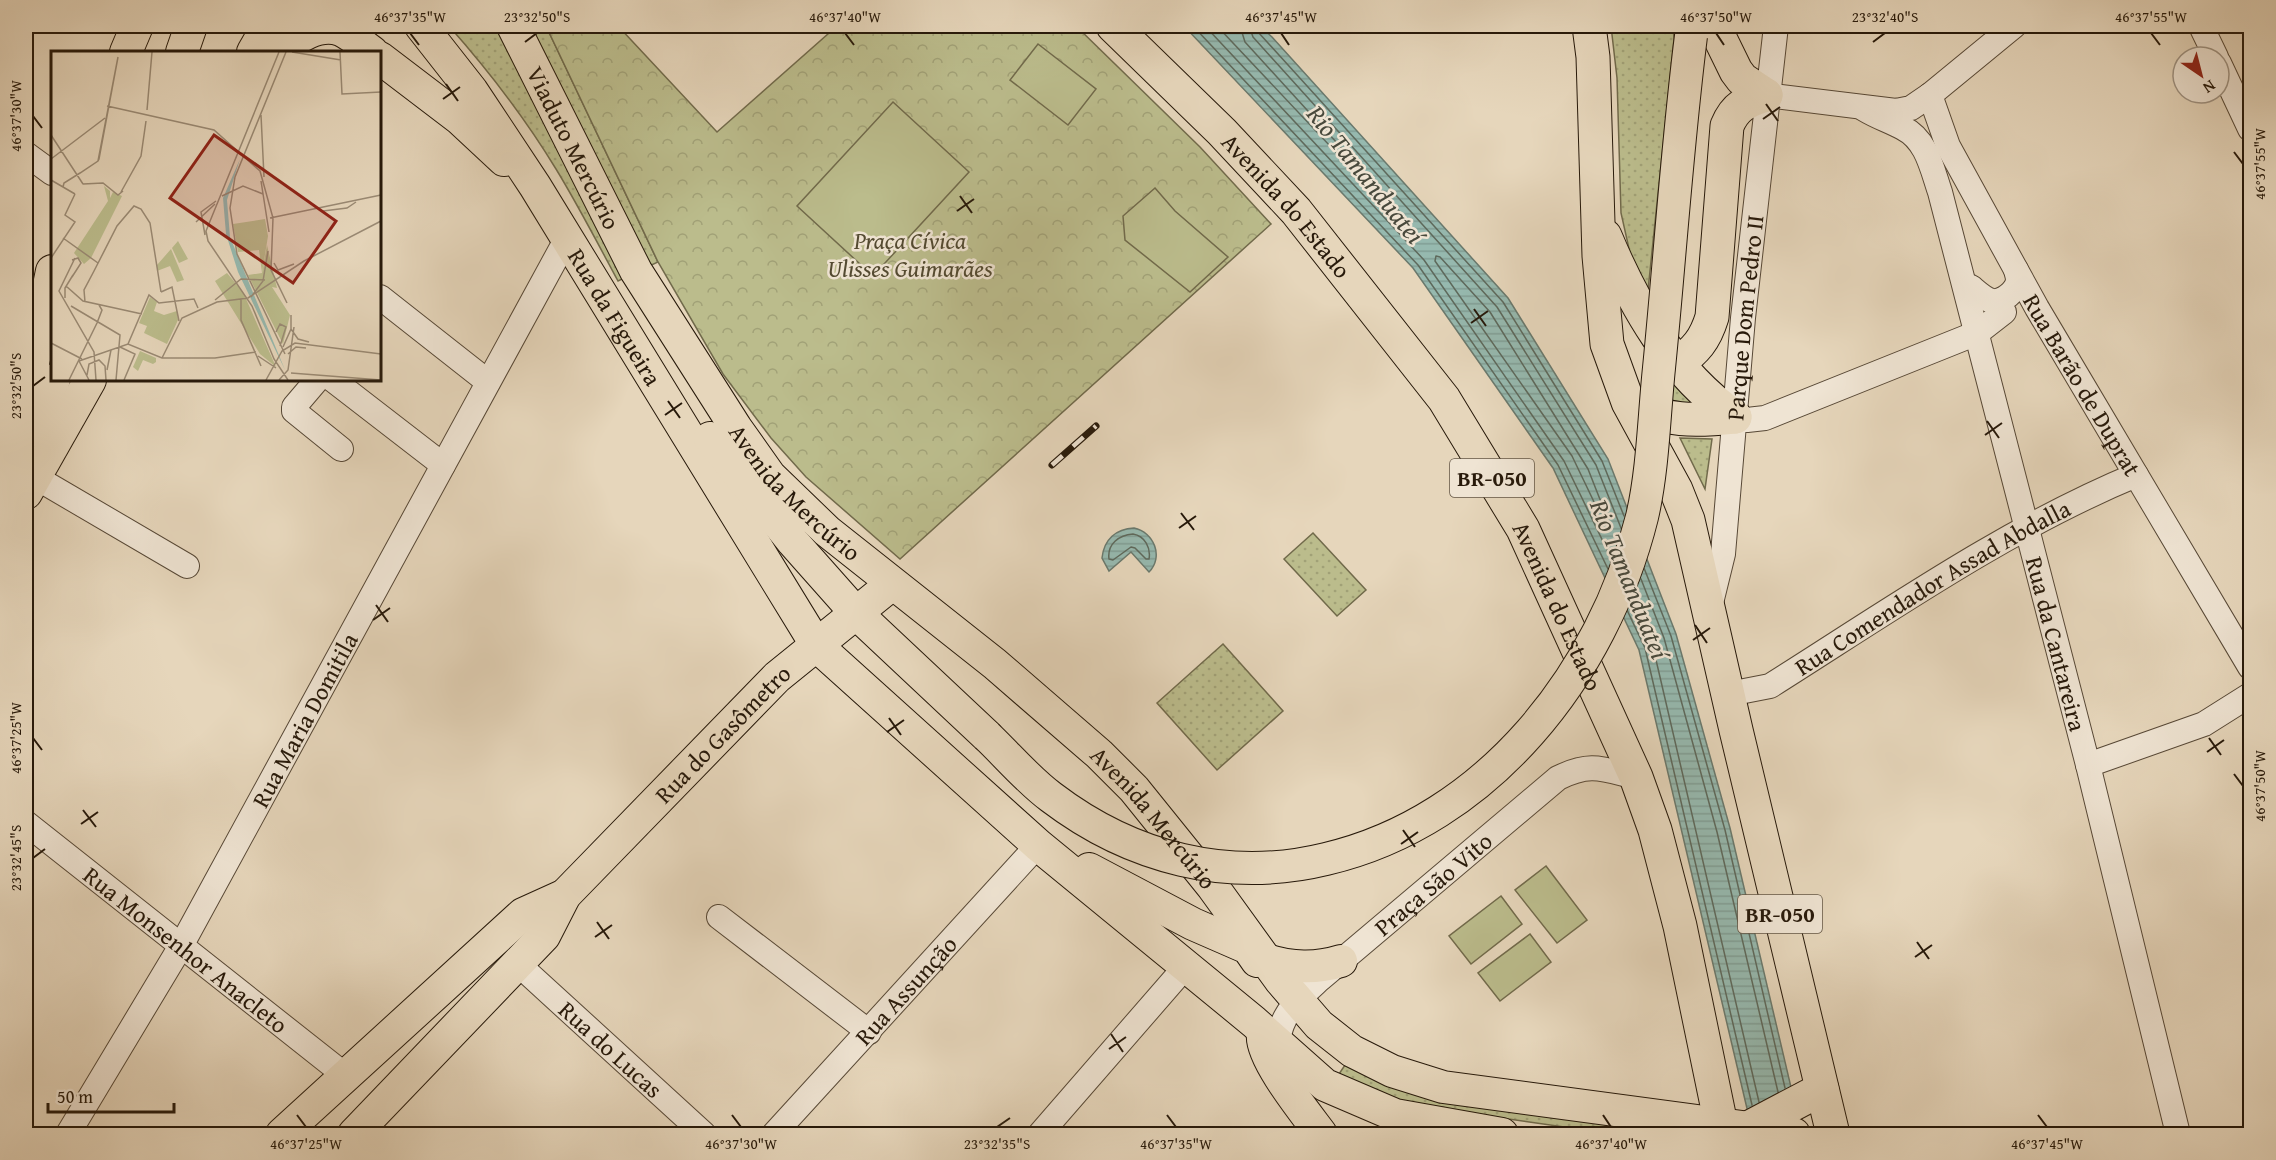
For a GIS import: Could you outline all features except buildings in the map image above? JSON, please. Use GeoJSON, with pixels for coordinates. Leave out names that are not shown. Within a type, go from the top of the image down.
{"type":"FeatureCollection","features":[{"type":"Feature","properties":{"kind":"highway","name":"Avenida do Estado"},"geometry":{"type":"LineString","coordinates":[[1113,26],[1221,132],[1296,211],[1444,399],[1523,529],[1636,777],[1655,830],[1732,1129]]}},
{"type":"Feature","properties":{"kind":"highway","name":"BR-050"},"geometry":{"type":"LineString","coordinates":[[1588,26],[1593,57],[1601,291],[1608,344],[1628,402],[1676,490],[1688,520],[1729,694],[1811,1096],[1833,1134]]}},
{"type":"Feature","properties":{"kind":"highway"},"geometry":{"type":"LineString","coordinates":[[1700,29],[1742,79],[1766,95]]}},
{"type":"Feature","properties":{"kind":"highway"},"geometry":{"type":"LineString","coordinates":[[1677,364],[1696,348],[1706,335],[1712,317],[1727,126],[1731,115],[1738,107],[1766,95]]}},
{"type":"Feature","properties":{"kind":"highway"},"geometry":{"type":"LineString","coordinates":[[1597,216],[1621,273],[1639,308],[1677,364],[1703,393],[1735,417]]}},
{"type":"Feature","properties":{"kind":"highway"},"geometry":{"type":"LineString","coordinates":[[1628,402],[1647,412],[1669,418],[1705,420],[1735,417]]}},
{"type":"Feature","properties":{"kind":"highway"},"geometry":{"type":"LineString","coordinates":[[1732,1129],[1811,1096]]}},
{"type":"Feature","properties":{"kind":"main road"},"geometry":{"type":"LineString","coordinates":[[126,51],[137,26]]}},
{"type":"Feature","properties":{"kind":"main road"},"geometry":{"type":"LineString","coordinates":[[182,51],[191,26]]}},
{"type":"Feature","properties":{"kind":"main road"},"geometry":{"type":"LineString","coordinates":[[254,51],[268,26]]}},
{"type":"Feature","properties":{"kind":"main road","name":"Rua da Figueira"},"geometry":{"type":"LineString","coordinates":[[421,26],[472,91],[535,186],[816,646]]}},
{"type":"Feature","properties":{"kind":"main road","name":"Viaduto Mercúrio"},"geometry":{"type":"LineString","coordinates":[[513,26],[636,271]]}},
{"type":"Feature","properties":{"kind":"main road"},"geometry":{"type":"LineString","coordinates":[[287,39],[328,27],[349,35],[371,51]]}},
{"type":"Feature","properties":{"kind":"main road"},"geometry":{"type":"LineString","coordinates":[[636,271],[644,327],[643,362],[667,379],[729,463],[793,542],[856,613],[1047,795],[1087,823],[1127,843],[1168,857],[1214,866],[1253,868],[1299,866],[1380,844],[1425,821],[1474,787],[1513,751],[1548,711],[1582,664],[1607,617],[1625,575],[1643,514],[1675,176],[1700,29]]}},
{"type":"Feature","properties":{"kind":"main road"},"geometry":{"type":"LineString","coordinates":[[381,59],[460,119],[497,155],[535,186]]}},
{"type":"Feature","properties":{"kind":"main road","name":"Avenida Mercúrio"},"geometry":{"type":"LineString","coordinates":[[636,271],[682,346],[770,476],[827,531],[995,663],[1099,754],[1134,789],[1213,887],[1271,968],[1298,1001],[1319,1025],[1352,1051],[1392,1071],[1443,1087],[1732,1129],[1794,1134]]}},
{"type":"Feature","properties":{"kind":"main road"},"geometry":{"type":"LineString","coordinates":[[32,421],[29,383],[51,276]]}},
{"type":"Feature","properties":{"kind":"main road"},"geometry":{"type":"LineString","coordinates":[[32,421],[53,381]]}},
{"type":"Feature","properties":{"kind":"main road"},"geometry":{"type":"LineString","coordinates":[[30,485],[89,381]]}},
{"type":"Feature","properties":{"kind":"main road"},"geometry":{"type":"LineString","coordinates":[[729,463],[746,470],[805,523],[827,531]]}},
{"type":"Feature","properties":{"kind":"main road","name":"Rua do Gasômetro"},"geometry":{"type":"LineString","coordinates":[[354,1134],[544,936],[565,895],[777,677],[892,584]]}},
{"type":"Feature","properties":{"kind":"main road"},"geometry":{"type":"LineString","coordinates":[[816,646],[1042,848],[1186,966],[1270,1045],[1325,1085],[1389,1112],[1474,1131],[1502,1134]]}},
{"type":"Feature","properties":{"kind":"main road"},"geometry":{"type":"LineString","coordinates":[[1042,848],[1088,869],[1193,924],[1248,948],[1262,966],[1308,968],[1341,961]]}},
{"type":"Feature","properties":{"kind":"main road","name":"Rua do Gasômetro"},"geometry":{"type":"LineString","coordinates":[[282,1134],[523,914],[565,895]]}},
{"type":"Feature","properties":{"kind":"main road"},"geometry":{"type":"LineString","coordinates":[[1270,1045],[1321,1134]]}},
{"type":"Feature","properties":{"kind":"street","name":"Parque Dom Pedro II"},"geometry":{"type":"LineString","coordinates":[[1709,608],[1723,554],[1766,95],[1776,26]]}},
{"type":"Feature","properties":{"kind":"street"},"geometry":{"type":"LineString","coordinates":[[2201,26],[2210,45]]}},
{"type":"Feature","properties":{"kind":"street"},"geometry":{"type":"LineString","coordinates":[[1766,95],[1864,109],[1904,110],[1919,104],[2006,28]]}},
{"type":"Feature","properties":{"kind":"street"},"geometry":{"type":"LineString","coordinates":[[2231,81],[2244,100],[2250,129]]}},
{"type":"Feature","properties":{"kind":"street","name":"Rua Barão de Duprat"},"geometry":{"type":"LineString","coordinates":[[1929,95],[1938,151],[1967,183],[2037,308],[2250,668]]}},
{"type":"Feature","properties":{"kind":"street"},"geometry":{"type":"LineString","coordinates":[[1864,109],[1913,134],[1921,142],[1938,151]]}},
{"type":"Feature","properties":{"kind":"street","name":"Rua da Cantareira"},"geometry":{"type":"LineString","coordinates":[[1938,151],[1940,192],[2088,765],[2178,1134]]}},
{"type":"Feature","properties":{"kind":"street"},"geometry":{"type":"LineString","coordinates":[[26,154],[51,172]]}},
{"type":"Feature","properties":{"kind":"street"},"geometry":{"type":"LineString","coordinates":[[1940,192],[1956,180],[1967,183]]}},
{"type":"Feature","properties":{"kind":"street","name":"Rua Maria Domitila"},"geometry":{"type":"LineString","coordinates":[[68,1134],[181,946],[567,238]]}},
{"type":"Feature","properties":{"kind":"street"},"geometry":{"type":"LineString","coordinates":[[1959,264],[1971,287],[1988,306],[2004,312],[2037,308]]}},
{"type":"Feature","properties":{"kind":"street"},"geometry":{"type":"LineString","coordinates":[[1971,287],[1990,300],[2001,300],[2016,285],[2018,280],[2016,270]]}},
{"type":"Feature","properties":{"kind":"street"},"geometry":{"type":"LineString","coordinates":[[381,298],[488,382]]}},
{"type":"Feature","properties":{"kind":"street"},"geometry":{"type":"LineString","coordinates":[[1735,417],[1747,420],[1765,418],[1977,333],[2004,312]]}},
{"type":"Feature","properties":{"kind":"street"},"geometry":{"type":"LineString","coordinates":[[316,381],[294,407],[294,411],[341,449]]}},
{"type":"Feature","properties":{"kind":"street"},"geometry":{"type":"LineString","coordinates":[[334,381],[443,465]]}},
{"type":"Feature","properties":{"kind":"street","name":"Rua Comendador Assad Abdalla"},"geometry":{"type":"LineString","coordinates":[[1729,694],[1770,686],[1997,543],[2064,507],[2136,475]]}},
{"type":"Feature","properties":{"kind":"street"},"geometry":{"type":"LineString","coordinates":[[30,485],[187,566]]}},
{"type":"Feature","properties":{"kind":"street"},"geometry":{"type":"LineString","coordinates":[[2088,765],[2204,724],[2250,696]]}},
{"type":"Feature","properties":{"kind":"street","name":"Praça São Vito"},"geometry":{"type":"LineString","coordinates":[[1270,1045],[1298,1001],[1341,961],[1558,778],[1590,767],[1636,777]]}},
{"type":"Feature","properties":{"kind":"street","name":"Rua Monsenhor Anacleto"},"geometry":{"type":"LineString","coordinates":[[26,823],[346,1076]]}},
{"type":"Feature","properties":{"kind":"street","name":"Rua Assunção"},"geometry":{"type":"LineString","coordinates":[[774,1134],[1042,848]]}},
{"type":"Feature","properties":{"kind":"street"},"geometry":{"type":"LineString","coordinates":[[719,917],[869,1032]]}},
{"type":"Feature","properties":{"kind":"street","name":"Rua do Lucas"},"geometry":{"type":"LineString","coordinates":[[518,964],[704,1134]]}},
{"type":"Feature","properties":{"kind":"street"},"geometry":{"type":"LineString","coordinates":[[1040,1134],[1186,966]]}},
{"type":"Feature","properties":{"kind":"green space"},"geometry":{"type":"Polygon","coordinates":[[[449,26],[546,26],[658,262],[618,281],[572,196],[532,131],[506,95],[449,26]]]}},
{"type":"Feature","properties":{"kind":"green space","name":"Praça Cívica Ulisses Guimarães"},"geometry":{"type":"Polygon","coordinates":[[[546,26],[618,26],[717,132],[837,26],[1076,26],[1200,147],[1271,224],[900,559],[806,477],[771,438],[723,374],[658,262],[546,26]]]}},
{"type":"Feature","properties":{"kind":"green space"},"geometry":{"type":"Polygon","coordinates":[[[1611,26],[1673,26],[1674,39],[1647,300],[1632,262],[1621,213],[1617,78],[1611,26]]]}},
{"type":"Feature","properties":{"kind":"green space"},"geometry":{"type":"Polygon","coordinates":[[[1038,44],[1096,89],[1068,125],[1010,80],[1038,44]]]}},
{"type":"Feature","properties":{"kind":"green space"},"geometry":{"type":"Polygon","coordinates":[[[893,102],[969,172],[873,276],[797,206],[893,102]]]}},
{"type":"Feature","properties":{"kind":"green space"},"geometry":{"type":"Polygon","coordinates":[[[1155,188],[1175,211],[1228,257],[1190,292],[1125,240],[1123,216],[1155,188]]]}},
{"type":"Feature","properties":{"kind":"green space"},"geometry":{"type":"Polygon","coordinates":[[[1672,378],[1703,407],[1667,409],[1672,378]]]}},
{"type":"Feature","properties":{"kind":"green space"},"geometry":{"type":"Polygon","coordinates":[[[1680,438],[1712,439],[1705,489],[1680,438]]]}},
{"type":"Feature","properties":{"kind":"green space"},"geometry":{"type":"Polygon","coordinates":[[[1313,533],[1366,590],[1337,616],[1284,559],[1313,533]]]}},
{"type":"Feature","properties":{"kind":"green space"},"geometry":{"type":"Polygon","coordinates":[[[1223,644],[1283,711],[1217,770],[1157,703],[1223,644]]]}},
{"type":"Feature","properties":{"kind":"green space"},"geometry":{"type":"Polygon","coordinates":[[[1546,866],[1587,920],[1557,943],[1515,890],[1546,866]]]}},
{"type":"Feature","properties":{"kind":"green space"},"geometry":{"type":"Polygon","coordinates":[[[1501,896],[1522,924],[1471,964],[1449,936],[1501,896]]]}},
{"type":"Feature","properties":{"kind":"green space"},"geometry":{"type":"Polygon","coordinates":[[[1530,934],[1551,962],[1500,1001],[1478,973],[1530,934]]]}},
{"type":"Feature","properties":{"kind":"green space"},"geometry":{"type":"Polygon","coordinates":[[[1345,1065],[1630,1127],[1629,1134],[1613,1134],[1425,1107],[1387,1096],[1339,1074],[1345,1065]]]}},
{"type":"Feature","properties":{"kind":"water","name":"Rio Tamanduateí"},"geometry":{"type":"Polygon","coordinates":[[[1184,26],[1260,26],[1272,37],[1508,298],[1608,459],[1676,634],[1730,828],[1802,1134],[1753,1134],[1639,650],[1553,468],[1413,268],[1184,26]]]}},
{"type":"Feature","properties":{"kind":"water"},"geometry":{"type":"Polygon","coordinates":[[[1134,528],[1147,534],[1155,546],[1156,559],[1153,566],[1149,572],[1131,552],[1109,571],[1102,558],[1105,545],[1116,533],[1134,528]]]}},
{"type":"Feature","properties":{"kind":"railway"},"geometry":{"type":"LineString","coordinates":[[1052,465],[1096,426]]}}]}
